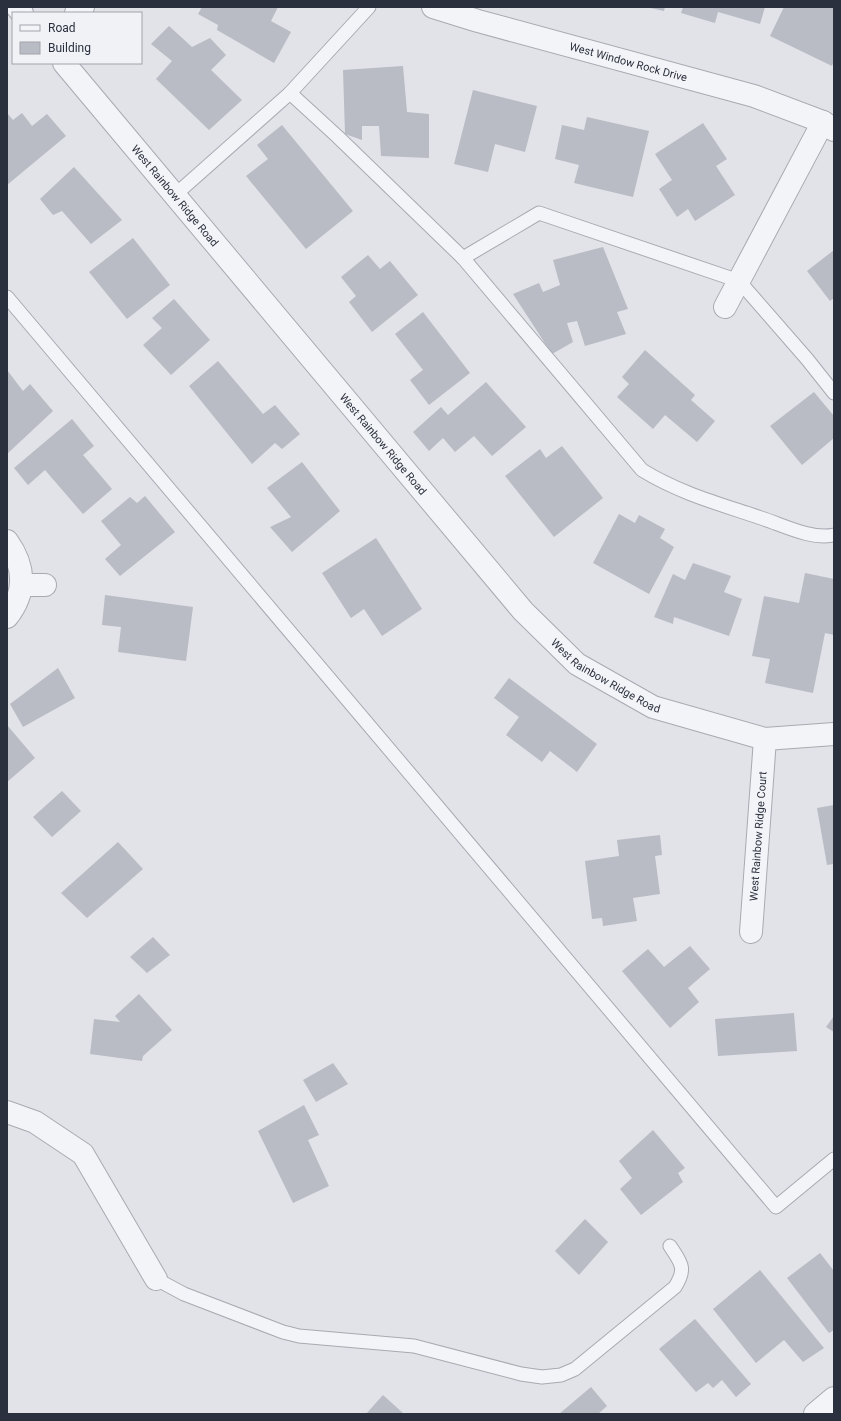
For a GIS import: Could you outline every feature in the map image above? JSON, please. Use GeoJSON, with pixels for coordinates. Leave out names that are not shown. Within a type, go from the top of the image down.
{"type":"FeatureCollection","features":[{"type":"Feature","properties":{"kind":"street","name":"West Window Rock Drive"},"geometry":{"type":"LineString","coordinates":[[432,7],[478,21],[754,96],[828,126],[725,307]]}},
{"type":"Feature","properties":{"kind":"street","name":"West Rainbow Ridge Road"},"geometry":{"type":"LineString","coordinates":[[65,64],[523,611],[577,664],[653,707],[765,739]]}},
{"type":"Feature","properties":{"kind":"street"},"geometry":{"type":"LineString","coordinates":[[7,540],[14,550],[19,567],[21,585],[18,603],[7,617]]}},
{"type":"Feature","properties":{"kind":"street"},"geometry":{"type":"LineString","coordinates":[[21,585],[45,585]]}},
{"type":"Feature","properties":{"kind":"street"},"geometry":{"type":"LineString","coordinates":[[765,739],[834,734]]}},
{"type":"Feature","properties":{"kind":"street","name":"West Rainbow Ridge Court"},"geometry":{"type":"LineString","coordinates":[[751,932],[765,739]]}},
{"type":"Feature","properties":{"kind":"street"},"geometry":{"type":"LineString","coordinates":[[7,1112],[35,1122],[83,1154],[156,1279]]}},
{"type":"Feature","properties":{"kind":"street"},"geometry":{"type":"LineString","coordinates":[[815,1414],[834,1398]]}},
{"type":"Feature","properties":{"kind":"lane"},"geometry":{"type":"LineString","coordinates":[[175,195],[290,93],[369,7]]}},
{"type":"Feature","properties":{"kind":"lane"},"geometry":{"type":"LineString","coordinates":[[290,93],[338,137],[463,258],[642,470],[668,485],[690,494],[805,533],[825,537],[834,535]]}},
{"type":"Feature","properties":{"kind":"lane"},"geometry":{"type":"LineString","coordinates":[[463,258],[539,213],[739,280],[807,358],[834,393]]}},
{"type":"Feature","properties":{"kind":"lane"},"geometry":{"type":"LineString","coordinates":[[7,297],[776,1207],[834,1159]]}},
{"type":"Feature","properties":{"kind":"lane"},"geometry":{"type":"LineString","coordinates":[[156,1279],[184,1294],[283,1332],[306,1336],[414,1346],[521,1374],[542,1377],[562,1375],[575,1369],[675,1287],[681,1278],[682,1270],[680,1261],[670,1246]]}},
{"type":"Feature","properties":{"kind":"building"},"geometry":{"type":"Polygon","coordinates":[[[202,7],[278,7],[271,21],[291,32],[274,63],[217,30],[218,25],[198,14],[202,7]]]}},
{"type":"Feature","properties":{"kind":"building"},"geometry":{"type":"Polygon","coordinates":[[[646,7],[665,7],[664,11],[646,7]]]}},
{"type":"Feature","properties":{"kind":"building"},"geometry":{"type":"Polygon","coordinates":[[[683,7],[765,7],[760,24],[718,12],[715,23],[681,13],[683,7]]]}},
{"type":"Feature","properties":{"kind":"building"},"geometry":{"type":"Polygon","coordinates":[[[784,7],[834,7],[834,61],[832,66],[770,36],[784,7]]]}},
{"type":"Feature","properties":{"kind":"building"},"geometry":{"type":"Polygon","coordinates":[[[169,26],[192,47],[210,38],[226,55],[211,70],[242,100],[209,130],[156,79],[172,61],[151,44],[169,26]]]}},
{"type":"Feature","properties":{"kind":"building"},"geometry":{"type":"Polygon","coordinates":[[[403,66],[407,112],[429,114],[429,158],[381,156],[379,126],[362,126],[362,140],[345,134],[343,70],[403,66]]]}},
{"type":"Feature","properties":{"kind":"building"},"geometry":{"type":"Polygon","coordinates":[[[473,90],[537,106],[525,152],[495,144],[488,172],[454,164],[473,90]]]}},
{"type":"Feature","properties":{"kind":"building"},"geometry":{"type":"Polygon","coordinates":[[[7,113],[13,120],[22,113],[32,126],[47,114],[66,136],[7,185],[7,113]]]}},
{"type":"Feature","properties":{"kind":"building"},"geometry":{"type":"Polygon","coordinates":[[[587,117],[649,131],[633,197],[574,183],[579,165],[555,159],[562,125],[584,130],[587,117]]]}},
{"type":"Feature","properties":{"kind":"building"},"geometry":{"type":"Polygon","coordinates":[[[703,123],[727,159],[716,166],[735,195],[695,221],[688,209],[677,217],[659,189],[672,180],[655,154],[703,123]]]}},
{"type":"Feature","properties":{"kind":"building"},"geometry":{"type":"Polygon","coordinates":[[[282,125],[353,211],[306,249],[246,176],[268,159],[257,145],[282,125]]]}},
{"type":"Feature","properties":{"kind":"building"},"geometry":{"type":"Polygon","coordinates":[[[74,167],[122,220],[91,244],[62,211],[53,215],[40,199],[74,167]]]}},
{"type":"Feature","properties":{"kind":"building"},"geometry":{"type":"Polygon","coordinates":[[[133,238],[170,285],[127,319],[89,272],[133,238]]]}},
{"type":"Feature","properties":{"kind":"building"},"geometry":{"type":"Polygon","coordinates":[[[603,247],[628,309],[617,312],[626,334],[585,346],[577,321],[567,323],[573,342],[552,354],[513,294],[539,283],[543,292],[560,285],[553,260],[603,247]]]}},
{"type":"Feature","properties":{"kind":"building"},"geometry":{"type":"Polygon","coordinates":[[[834,250],[834,298],[830,301],[807,271],[834,250]]]}},
{"type":"Feature","properties":{"kind":"building"},"geometry":{"type":"Polygon","coordinates":[[[368,255],[380,269],[390,261],[418,295],[372,332],[349,302],[356,296],[341,277],[368,255]]]}},
{"type":"Feature","properties":{"kind":"building"},"geometry":{"type":"Polygon","coordinates":[[[174,299],[210,340],[171,375],[143,345],[162,328],[152,318],[174,299]]]}},
{"type":"Feature","properties":{"kind":"building"},"geometry":{"type":"Polygon","coordinates":[[[423,312],[470,373],[429,405],[410,380],[423,370],[395,334],[423,312]]]}},
{"type":"Feature","properties":{"kind":"building"},"geometry":{"type":"Polygon","coordinates":[[[645,350],[695,395],[691,400],[715,421],[697,442],[665,415],[653,429],[617,397],[629,384],[622,377],[645,350]]]}},
{"type":"Feature","properties":{"kind":"building"},"geometry":{"type":"Polygon","coordinates":[[[218,361],[263,414],[275,405],[300,434],[282,449],[275,443],[252,464],[189,386],[218,361]]]}},
{"type":"Feature","properties":{"kind":"building"},"geometry":{"type":"Polygon","coordinates":[[[7,370],[23,391],[30,384],[53,411],[7,454],[7,370]]]}},
{"type":"Feature","properties":{"kind":"building"},"geometry":{"type":"Polygon","coordinates":[[[486,382],[526,427],[492,456],[474,436],[455,452],[443,438],[429,451],[413,432],[441,407],[448,415],[486,382]]]}},
{"type":"Feature","properties":{"kind":"building"},"geometry":{"type":"Polygon","coordinates":[[[814,392],[834,416],[834,438],[802,465],[770,426],[814,392]]]}},
{"type":"Feature","properties":{"kind":"building"},"geometry":{"type":"Polygon","coordinates":[[[72,419],[94,446],[83,455],[112,489],[83,514],[45,470],[28,485],[14,468],[72,419]]]}},
{"type":"Feature","properties":{"kind":"building"},"geometry":{"type":"Polygon","coordinates":[[[562,446],[603,498],[554,537],[505,476],[540,449],[546,458],[562,446]]]}},
{"type":"Feature","properties":{"kind":"building"},"geometry":{"type":"Polygon","coordinates":[[[302,462],[340,511],[292,552],[270,527],[291,517],[267,488],[302,462]]]}},
{"type":"Feature","properties":{"kind":"building"},"geometry":{"type":"Polygon","coordinates":[[[145,496],[175,532],[120,576],[105,559],[121,545],[101,521],[130,497],[137,503],[145,496]]]}},
{"type":"Feature","properties":{"kind":"building"},"geometry":{"type":"Polygon","coordinates":[[[619,514],[635,523],[639,515],[665,529],[660,538],[674,547],[649,594],[593,563],[619,514]]]}},
{"type":"Feature","properties":{"kind":"building"},"geometry":{"type":"Polygon","coordinates":[[[376,538],[422,609],[382,636],[364,609],[351,618],[322,573],[376,538]]]}},
{"type":"Feature","properties":{"kind":"building"},"geometry":{"type":"Polygon","coordinates":[[[693,563],[731,576],[724,592],[742,599],[729,636],[674,617],[673,624],[654,617],[673,574],[685,580],[693,563]]]}},
{"type":"Feature","properties":{"kind":"building"},"geometry":{"type":"Polygon","coordinates":[[[805,573],[834,579],[834,635],[825,633],[813,693],[765,683],[770,659],[752,656],[764,596],[799,603],[805,573]]]}},
{"type":"Feature","properties":{"kind":"building"},"geometry":{"type":"Polygon","coordinates":[[[105,595],[193,607],[186,661],[118,652],[121,627],[102,625],[105,595]]]}},
{"type":"Feature","properties":{"kind":"building"},"geometry":{"type":"Polygon","coordinates":[[[58,668],[75,698],[23,727],[10,704],[58,668]]]}},
{"type":"Feature","properties":{"kind":"building"},"geometry":{"type":"Polygon","coordinates":[[[509,678],[597,744],[577,772],[550,751],[542,762],[506,735],[519,717],[494,698],[509,678]]]}},
{"type":"Feature","properties":{"kind":"building"},"geometry":{"type":"Polygon","coordinates":[[[7,725],[35,758],[7,782],[7,725]]]}},
{"type":"Feature","properties":{"kind":"building"},"geometry":{"type":"Polygon","coordinates":[[[62,791],[81,811],[52,837],[33,817],[62,791]]]}},
{"type":"Feature","properties":{"kind":"building"},"geometry":{"type":"Polygon","coordinates":[[[834,805],[834,864],[827,865],[817,808],[834,805]]]}},
{"type":"Feature","properties":{"kind":"building"},"geometry":{"type":"Polygon","coordinates":[[[660,835],[662,855],[655,856],[660,894],[633,898],[637,921],[603,926],[602,918],[592,919],[585,861],[619,856],[617,840],[660,835]]]}},
{"type":"Feature","properties":{"kind":"building"},"geometry":{"type":"Polygon","coordinates":[[[118,842],[143,869],[87,918],[61,893],[118,842]]]}},
{"type":"Feature","properties":{"kind":"building"},"geometry":{"type":"Polygon","coordinates":[[[153,937],[170,955],[147,973],[130,957],[153,937]]]}},
{"type":"Feature","properties":{"kind":"building"},"geometry":{"type":"Polygon","coordinates":[[[690,946],[710,969],[688,988],[699,1002],[670,1028],[622,971],[648,949],[664,967],[690,946]]]}},
{"type":"Feature","properties":{"kind":"building"},"geometry":{"type":"Polygon","coordinates":[[[139,994],[172,1030],[143,1056],[142,1061],[90,1054],[94,1019],[120,1022],[115,1016],[139,994]]]}},
{"type":"Feature","properties":{"kind":"building"},"geometry":{"type":"Polygon","coordinates":[[[794,1013],[797,1051],[718,1056],[715,1019],[794,1013]]]}},
{"type":"Feature","properties":{"kind":"building"},"geometry":{"type":"Polygon","coordinates":[[[834,1016],[834,1032],[826,1027],[834,1016]]]}},
{"type":"Feature","properties":{"kind":"building"},"geometry":{"type":"Polygon","coordinates":[[[333,1063],[348,1084],[316,1102],[303,1080],[333,1063]]]}},
{"type":"Feature","properties":{"kind":"building"},"geometry":{"type":"Polygon","coordinates":[[[304,1105],[319,1135],[308,1140],[329,1186],[293,1203],[258,1131],[304,1105]]]}},
{"type":"Feature","properties":{"kind":"building"},"geometry":{"type":"Polygon","coordinates":[[[653,1130],[685,1168],[678,1173],[683,1182],[641,1215],[620,1189],[632,1178],[619,1161],[653,1130]]]}},
{"type":"Feature","properties":{"kind":"building"},"geometry":{"type":"Polygon","coordinates":[[[585,1219],[608,1242],[579,1275],[555,1251],[585,1219]]]}},
{"type":"Feature","properties":{"kind":"building"},"geometry":{"type":"Polygon","coordinates":[[[820,1253],[834,1271],[834,1330],[829,1333],[787,1278],[820,1253]]]}},
{"type":"Feature","properties":{"kind":"building"},"geometry":{"type":"Polygon","coordinates":[[[760,1270],[824,1348],[803,1362],[784,1340],[756,1363],[713,1309],[760,1270]]]}},
{"type":"Feature","properties":{"kind":"building"},"geometry":{"type":"Polygon","coordinates":[[[695,1319],[751,1384],[736,1397],[722,1380],[713,1388],[708,1383],[696,1392],[659,1349],[695,1319]]]}},
{"type":"Feature","properties":{"kind":"building"},"geometry":{"type":"Polygon","coordinates":[[[591,1387],[607,1406],[598,1414],[559,1414],[591,1387]]]}},
{"type":"Feature","properties":{"kind":"building"},"geometry":{"type":"Polygon","coordinates":[[[383,1395],[404,1414],[366,1414],[383,1395]]]}}]}
